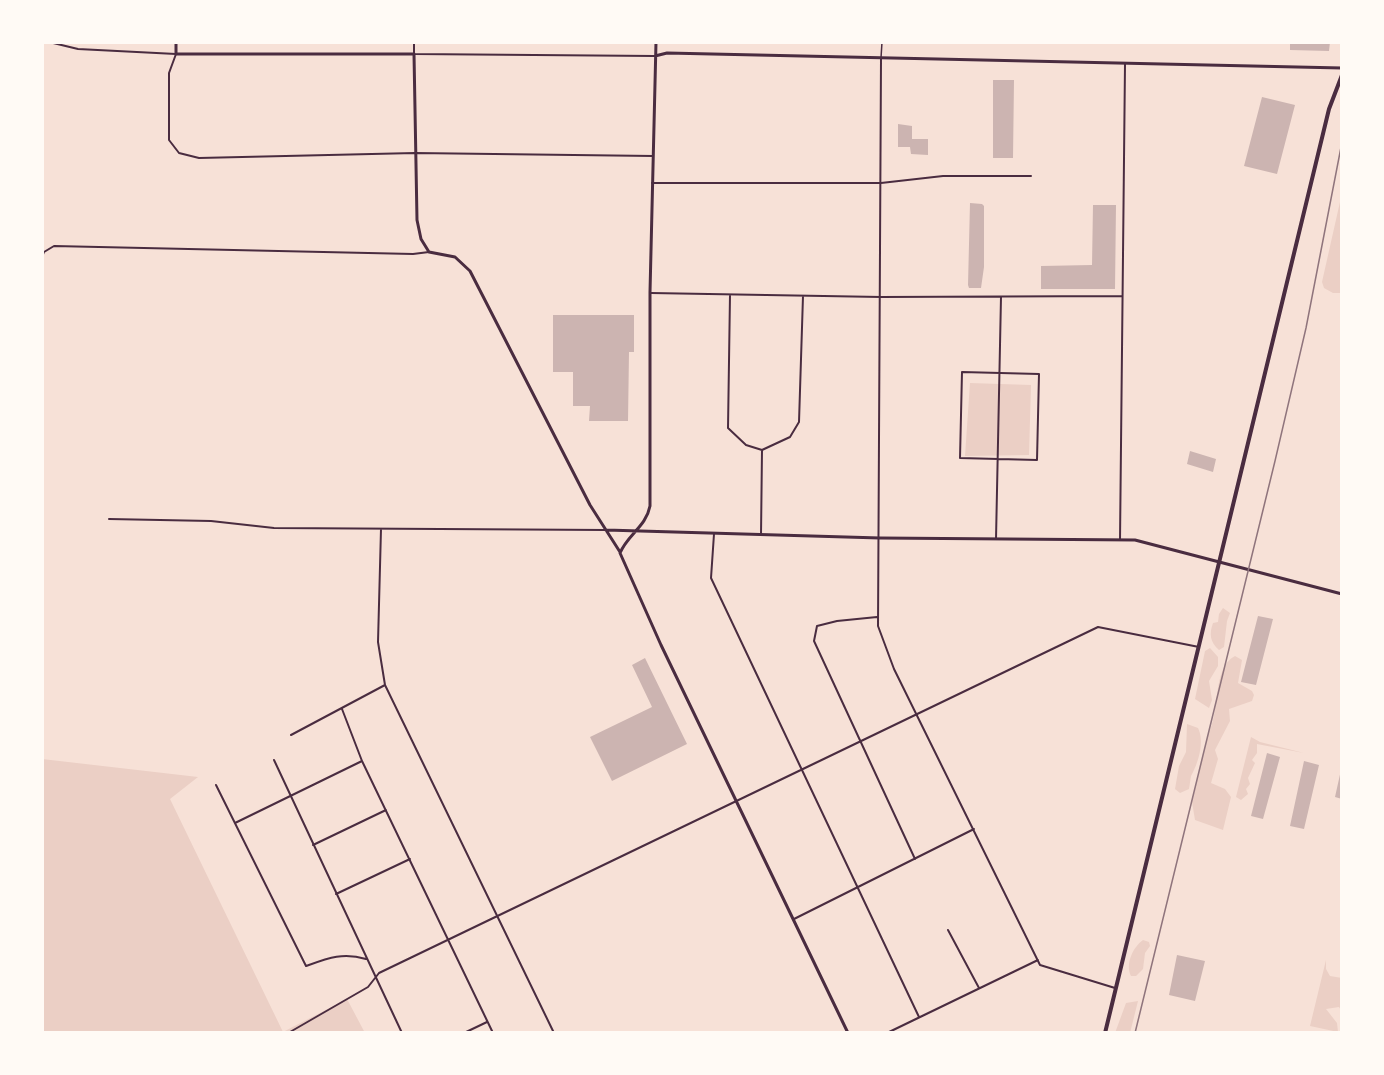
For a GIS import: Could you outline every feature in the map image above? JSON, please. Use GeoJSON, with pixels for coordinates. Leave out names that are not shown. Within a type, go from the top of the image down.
{"type":"FeatureCollection","features":[{"type":"Feature","properties":{"kind":"main road"},"geometry":{"type":"LineString","coordinates":[[1105,1033],[1329,108],[1342,75]]}},
{"type":"Feature","properties":{"kind":"street"},"geometry":{"type":"LineString","coordinates":[[49,42],[78,49],[176,54],[655,57],[668,53],[1342,68]]}},
{"type":"Feature","properties":{"kind":"street"},"geometry":{"type":"LineString","coordinates":[[176,42],[176,54],[169,73],[169,140],[178,153],[199,158],[415,153],[653,156]]}},
{"type":"Feature","properties":{"kind":"street"},"geometry":{"type":"LineString","coordinates":[[414,42],[417,220],[421,239],[429,252]]}},
{"type":"Feature","properties":{"kind":"street"},"geometry":{"type":"LineString","coordinates":[[620,553],[644,524],[650,506],[650,292],[656,42]]}},
{"type":"Feature","properties":{"kind":"street"},"geometry":{"type":"LineString","coordinates":[[881,59],[878,627],[894,669],[1040,965],[1115,988]]}},
{"type":"Feature","properties":{"kind":"street"},"geometry":{"type":"LineString","coordinates":[[1120,540],[1125,63]]}},
{"type":"Feature","properties":{"kind":"street"},"geometry":{"type":"LineString","coordinates":[[652,183],[881,183],[943,176],[1031,176]]}},
{"type":"Feature","properties":{"kind":"street"},"geometry":{"type":"LineString","coordinates":[[42,257],[44,252],[54,246],[413,254],[429,252],[455,257],[470,271],[620,553],[661,645],[848,1033]]}},
{"type":"Feature","properties":{"kind":"street"},"geometry":{"type":"LineString","coordinates":[[650,292],[881,297],[1122,296]]}},
{"type":"Feature","properties":{"kind":"street"},"geometry":{"type":"LineString","coordinates":[[730,295],[728,428],[746,445],[762,450],[790,437],[799,422],[803,296]]}},
{"type":"Feature","properties":{"kind":"street"},"geometry":{"type":"LineString","coordinates":[[996,539],[1001,297]]}},
{"type":"Feature","properties":{"kind":"street"},"geometry":{"type":"LineString","coordinates":[[962,372],[1039,374],[1036,460],[997,459],[960,458],[962,372]]}},
{"type":"Feature","properties":{"kind":"street"},"geometry":{"type":"LineString","coordinates":[[761,536],[762,450]]}},
{"type":"Feature","properties":{"kind":"street"},"geometry":{"type":"LineString","coordinates":[[109,519],[211,521],[274,528],[606,530],[761,536],[1135,540],[1342,594]]}},
{"type":"Feature","properties":{"kind":"street"},"geometry":{"type":"LineString","coordinates":[[381,528],[378,642],[386,685],[554,1033]]}},
{"type":"Feature","properties":{"kind":"street"},"geometry":{"type":"LineString","coordinates":[[714,534],[711,578],[800,771],[919,1017]]}},
{"type":"Feature","properties":{"kind":"street"},"geometry":{"type":"LineString","coordinates":[[877,617],[837,621],[817,626],[814,641],[915,859]]}},
{"type":"Feature","properties":{"kind":"street"},"geometry":{"type":"LineString","coordinates":[[290,1032],[368,987],[379,973],[1098,627],[1199,647]]}},
{"type":"Feature","properties":{"kind":"street"},"geometry":{"type":"LineString","coordinates":[[291,735],[386,685]]}},
{"type":"Feature","properties":{"kind":"street"},"geometry":{"type":"LineString","coordinates":[[342,709],[362,761],[493,1033]]}},
{"type":"Feature","properties":{"kind":"street"},"geometry":{"type":"LineString","coordinates":[[274,760],[402,1033]]}},
{"type":"Feature","properties":{"kind":"street"},"geometry":{"type":"LineString","coordinates":[[235,823],[362,761]]}},
{"type":"Feature","properties":{"kind":"street"},"geometry":{"type":"LineString","coordinates":[[216,785],[306,966],[337,955],[352,955],[366,959]]}},
{"type":"Feature","properties":{"kind":"street"},"geometry":{"type":"LineString","coordinates":[[312,845],[386,810]]}},
{"type":"Feature","properties":{"kind":"street"},"geometry":{"type":"LineString","coordinates":[[793,920],[974,830]]}},
{"type":"Feature","properties":{"kind":"street"},"geometry":{"type":"LineString","coordinates":[[336,894],[410,859]]}},
{"type":"Feature","properties":{"kind":"street"},"geometry":{"type":"LineString","coordinates":[[948,930],[979,988]]}},
{"type":"Feature","properties":{"kind":"street"},"geometry":{"type":"LineString","coordinates":[[887,1033],[1038,960]]}},
{"type":"Feature","properties":{"kind":"street"},"geometry":{"type":"LineString","coordinates":[[464,1033],[488,1022]]}},
{"type":"Feature","properties":{"kind":"lane"},"geometry":{"type":"LineString","coordinates":[[881,59],[882,42]]}},
{"type":"Feature","properties":{"kind":"shaded area"},"geometry":{"type":"Polygon","coordinates":[[[1342,193],[1342,293],[1333,293],[1324,288],[1322,282],[1342,193]]]}},
{"type":"Feature","properties":{"kind":"shaded area"},"geometry":{"type":"Polygon","coordinates":[[[970,383],[1031,385],[1029,455],[965,456],[970,383]]]}},
{"type":"Feature","properties":{"kind":"shaded area"},"geometry":{"type":"Polygon","coordinates":[[[1223,608],[1230,613],[1224,647],[1219,650],[1212,641],[1211,631],[1213,623],[1218,622],[1223,608]]]}},
{"type":"Feature","properties":{"kind":"shaded area"},"geometry":{"type":"Polygon","coordinates":[[[1210,648],[1218,657],[1218,666],[1209,681],[1212,700],[1209,708],[1195,699],[1205,651],[1210,648]]]}},
{"type":"Feature","properties":{"kind":"shaded area"},"geometry":{"type":"Polygon","coordinates":[[[1235,656],[1242,660],[1238,683],[1252,691],[1254,695],[1252,701],[1229,709],[1230,721],[1215,750],[1218,759],[1211,783],[1225,789],[1231,797],[1223,830],[1195,820],[1192,802],[1212,725],[1220,680],[1228,662],[1235,656]]]}},
{"type":"Feature","properties":{"kind":"shaded area"},"geometry":{"type":"Polygon","coordinates":[[[1187,724],[1198,728],[1201,746],[1189,789],[1180,793],[1175,789],[1179,766],[1186,752],[1187,724]]]}},
{"type":"Feature","properties":{"kind":"shaded area"},"geometry":{"type":"Polygon","coordinates":[[[1251,737],[1260,742],[1304,753],[1257,744],[1257,753],[1252,760],[1255,763],[1248,778],[1250,784],[1246,789],[1248,794],[1241,800],[1236,797],[1251,737]]]}},
{"type":"Feature","properties":{"kind":"shaded area"},"geometry":{"type":"Polygon","coordinates":[[[42,759],[198,777],[170,799],[283,1032],[347,999],[365,1033],[42,1033],[42,759]]]}},
{"type":"Feature","properties":{"kind":"shaded area"},"geometry":{"type":"Polygon","coordinates":[[[1143,940],[1149,942],[1150,946],[1145,953],[1143,969],[1136,976],[1131,976],[1129,966],[1131,956],[1143,940]]]}},
{"type":"Feature","properties":{"kind":"shaded area"},"geometry":{"type":"Polygon","coordinates":[[[1326,960],[1326,969],[1330,976],[1342,978],[1342,1012],[1339,1007],[1326,1009],[1337,1023],[1338,1032],[1310,1026],[1326,960]]]}},
{"type":"Feature","properties":{"kind":"shaded area"},"geometry":{"type":"Polygon","coordinates":[[[1138,1001],[1130,1033],[1115,1033],[1126,1003],[1138,1001]]]}},
{"type":"Feature","properties":{"kind":"building"},"geometry":{"type":"Polygon","coordinates":[[[1290,42],[1330,42],[1329,51],[1290,50],[1290,42]]]}},
{"type":"Feature","properties":{"kind":"building"},"geometry":{"type":"Polygon","coordinates":[[[993,80],[1014,80],[1013,158],[993,158],[993,80]]]}},
{"type":"Feature","properties":{"kind":"building"},"geometry":{"type":"Polygon","coordinates":[[[1262,97],[1295,105],[1277,174],[1244,166],[1262,97]]]}},
{"type":"Feature","properties":{"kind":"building"},"geometry":{"type":"Polygon","coordinates":[[[898,124],[912,126],[912,139],[928,139],[928,155],[911,154],[910,147],[898,147],[898,124]]]}},
{"type":"Feature","properties":{"kind":"building"},"geometry":{"type":"Polygon","coordinates":[[[970,203],[984,206],[984,267],[981,288],[969,288],[968,285],[970,203]]]}},
{"type":"Feature","properties":{"kind":"building"},"geometry":{"type":"Polygon","coordinates":[[[1093,205],[1116,205],[1115,289],[1041,289],[1041,266],[1092,265],[1093,205]]]}},
{"type":"Feature","properties":{"kind":"building"},"geometry":{"type":"Polygon","coordinates":[[[553,315],[634,315],[634,352],[629,352],[628,421],[589,421],[590,406],[573,406],[573,372],[553,372],[553,315]]]}},
{"type":"Feature","properties":{"kind":"building"},"geometry":{"type":"Polygon","coordinates":[[[1190,451],[1216,459],[1213,472],[1187,464],[1190,451]]]}},
{"type":"Feature","properties":{"kind":"building"},"geometry":{"type":"Polygon","coordinates":[[[1258,616],[1273,619],[1256,685],[1241,682],[1258,616]]]}},
{"type":"Feature","properties":{"kind":"building"},"geometry":{"type":"Polygon","coordinates":[[[645,658],[687,744],[612,781],[590,737],[652,707],[632,665],[645,658]]]}},
{"type":"Feature","properties":{"kind":"building"},"geometry":{"type":"Polygon","coordinates":[[[1267,753],[1280,757],[1263,819],[1251,816],[1267,753]]]}},
{"type":"Feature","properties":{"kind":"building"},"geometry":{"type":"Polygon","coordinates":[[[1304,761],[1319,765],[1304,829],[1290,826],[1304,761]]]}},
{"type":"Feature","properties":{"kind":"building"},"geometry":{"type":"Polygon","coordinates":[[[1342,770],[1342,799],[1335,797],[1342,770]]]}},
{"type":"Feature","properties":{"kind":"building"},"geometry":{"type":"Polygon","coordinates":[[[1177,955],[1205,961],[1195,1001],[1169,995],[1177,955]]]}},
{"type":"Feature","properties":{"kind":"tram line"},"geometry":{"type":"LineString","coordinates":[[1135,1033],[1306,328],[1342,142]]}}]}
